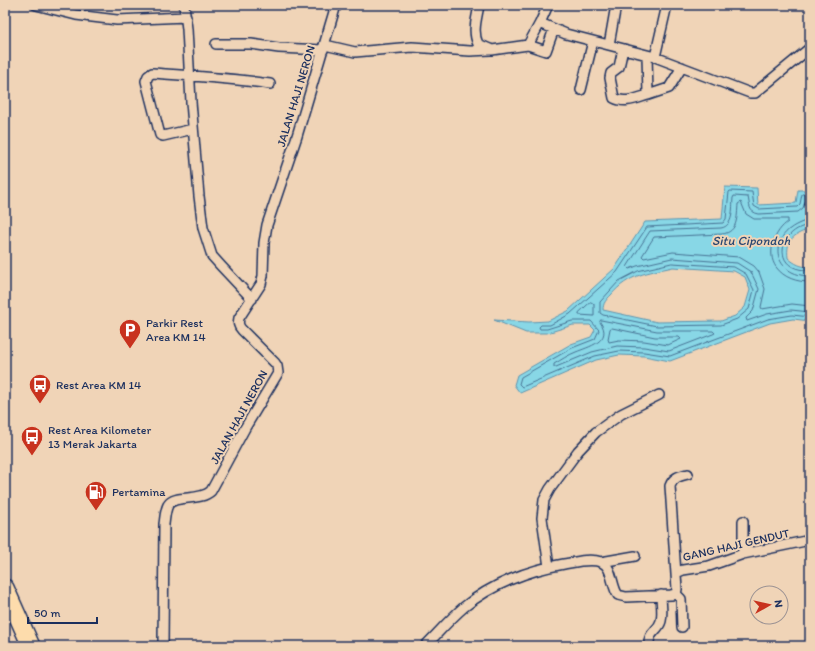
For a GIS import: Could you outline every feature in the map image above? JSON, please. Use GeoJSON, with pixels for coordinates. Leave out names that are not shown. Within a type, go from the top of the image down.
{"type":"FeatureCollection","features":[{"type":"Feature","properties":{"kind":"highway"},"geometry":{"type":"LineString","coordinates":[[5,588],[31,646]]}},
{"type":"Feature","properties":{"kind":"street"},"geometry":{"type":"LineString","coordinates":[[36,5],[76,15],[117,20],[186,17]]}},
{"type":"Feature","properties":{"kind":"street"},"geometry":{"type":"LineString","coordinates":[[184,5],[200,213],[206,240],[212,256],[252,299]]}},
{"type":"Feature","properties":{"kind":"street","name":"JALAN HAJI NERON"},"geometry":{"type":"LineString","coordinates":[[163,646],[163,563],[166,510],[168,503],[174,500],[208,495],[247,424],[276,377],[278,369],[275,363],[239,326],[239,318],[261,284],[267,225],[324,48],[336,5]]}},
{"type":"Feature","properties":{"kind":"street"},"geometry":{"type":"LineString","coordinates":[[479,5],[475,37],[478,44],[492,50]]}},
{"type":"Feature","properties":{"kind":"street"},"geometry":{"type":"LineString","coordinates":[[528,45],[548,5]]}},
{"type":"Feature","properties":{"kind":"street"},"geometry":{"type":"LineString","coordinates":[[609,45],[616,5]]}},
{"type":"Feature","properties":{"kind":"street"},"geometry":{"type":"LineString","coordinates":[[648,95],[651,56],[667,5]]}},
{"type":"Feature","properties":{"kind":"street"},"geometry":{"type":"LineString","coordinates":[[540,23],[593,41],[651,56],[744,92],[755,93],[810,48]]}},
{"type":"Feature","properties":{"kind":"street"},"geometry":{"type":"LineString","coordinates":[[216,44],[251,44],[279,48],[324,48],[355,52],[412,47],[470,52],[528,45],[546,51],[554,29]]}},
{"type":"Feature","properties":{"kind":"street"},"geometry":{"type":"LineString","coordinates":[[581,90],[593,41]]}},
{"type":"Feature","properties":{"kind":"street"},"geometry":{"type":"LineString","coordinates":[[623,49],[619,67],[611,73],[610,78],[614,98],[619,101],[625,101],[669,88],[682,67]]}},
{"type":"Feature","properties":{"kind":"street"},"geometry":{"type":"LineString","coordinates":[[193,129],[163,136],[160,135],[146,81],[148,76],[152,73],[242,79],[270,84]]}},
{"type":"Feature","properties":{"kind":"street"},"geometry":{"type":"LineString","coordinates":[[549,567],[542,518],[544,500],[550,489],[578,451],[596,432],[621,414],[658,395]]}},
{"type":"Feature","properties":{"kind":"street"},"geometry":{"type":"LineString","coordinates":[[676,574],[670,486],[672,481],[676,478],[688,474]]}},
{"type":"Feature","properties":{"kind":"street"},"geometry":{"type":"LineString","coordinates":[[743,521],[744,554]]}},
{"type":"Feature","properties":{"kind":"street","name":"GANG HAJI GENDUT"},"geometry":{"type":"LineString","coordinates":[[682,627],[681,599],[676,594],[676,574],[683,570],[709,566],[744,554],[810,540]]}},
{"type":"Feature","properties":{"kind":"street"},"geometry":{"type":"LineString","coordinates":[[425,646],[448,621],[465,606],[483,594],[515,578],[549,567],[577,562],[601,562],[635,556]]}},
{"type":"Feature","properties":{"kind":"street"},"geometry":{"type":"LineString","coordinates":[[601,562],[607,566],[611,573],[613,585],[618,596],[626,597],[676,594]]}},
{"type":"Feature","properties":{"kind":"street"},"geometry":{"type":"LineString","coordinates":[[649,646],[650,634],[658,627],[662,619],[661,595]]}},
{"type":"Feature","properties":{"kind":"water","name":"Situ Cipondoh"},"geometry":{"type":"Polygon","coordinates":[[[725,187],[757,188],[758,205],[796,203],[798,190],[810,190],[810,229],[799,233],[792,239],[788,246],[788,258],[801,266],[810,267],[810,321],[793,319],[770,323],[670,361],[644,356],[619,355],[596,360],[520,393],[514,385],[517,375],[571,344],[591,337],[595,330],[590,325],[573,325],[547,333],[526,333],[494,320],[529,322],[548,321],[568,311],[615,268],[645,222],[722,219],[725,187]],[[673,267],[639,275],[618,288],[605,302],[603,310],[657,322],[721,321],[735,316],[745,307],[750,290],[745,277],[734,271],[673,267]]]}},
{"type":"Feature","properties":{"kind":"place","name":"Parkir Rest Area KM 14"},"geometry":{"type":"Point","coordinates":[130,350]}},
{"type":"Feature","properties":{"kind":"place","name":"Rest Area KM 14"},"geometry":{"type":"Point","coordinates":[40,404]}},
{"type":"Feature","properties":{"kind":"place","name":"Rest Area Kilometer 13 Merak Jakarta"},"geometry":{"type":"Point","coordinates":[32,456]}},
{"type":"Feature","properties":{"kind":"place","name":"Pertamina"},"geometry":{"type":"Point","coordinates":[96,512]}}]}
